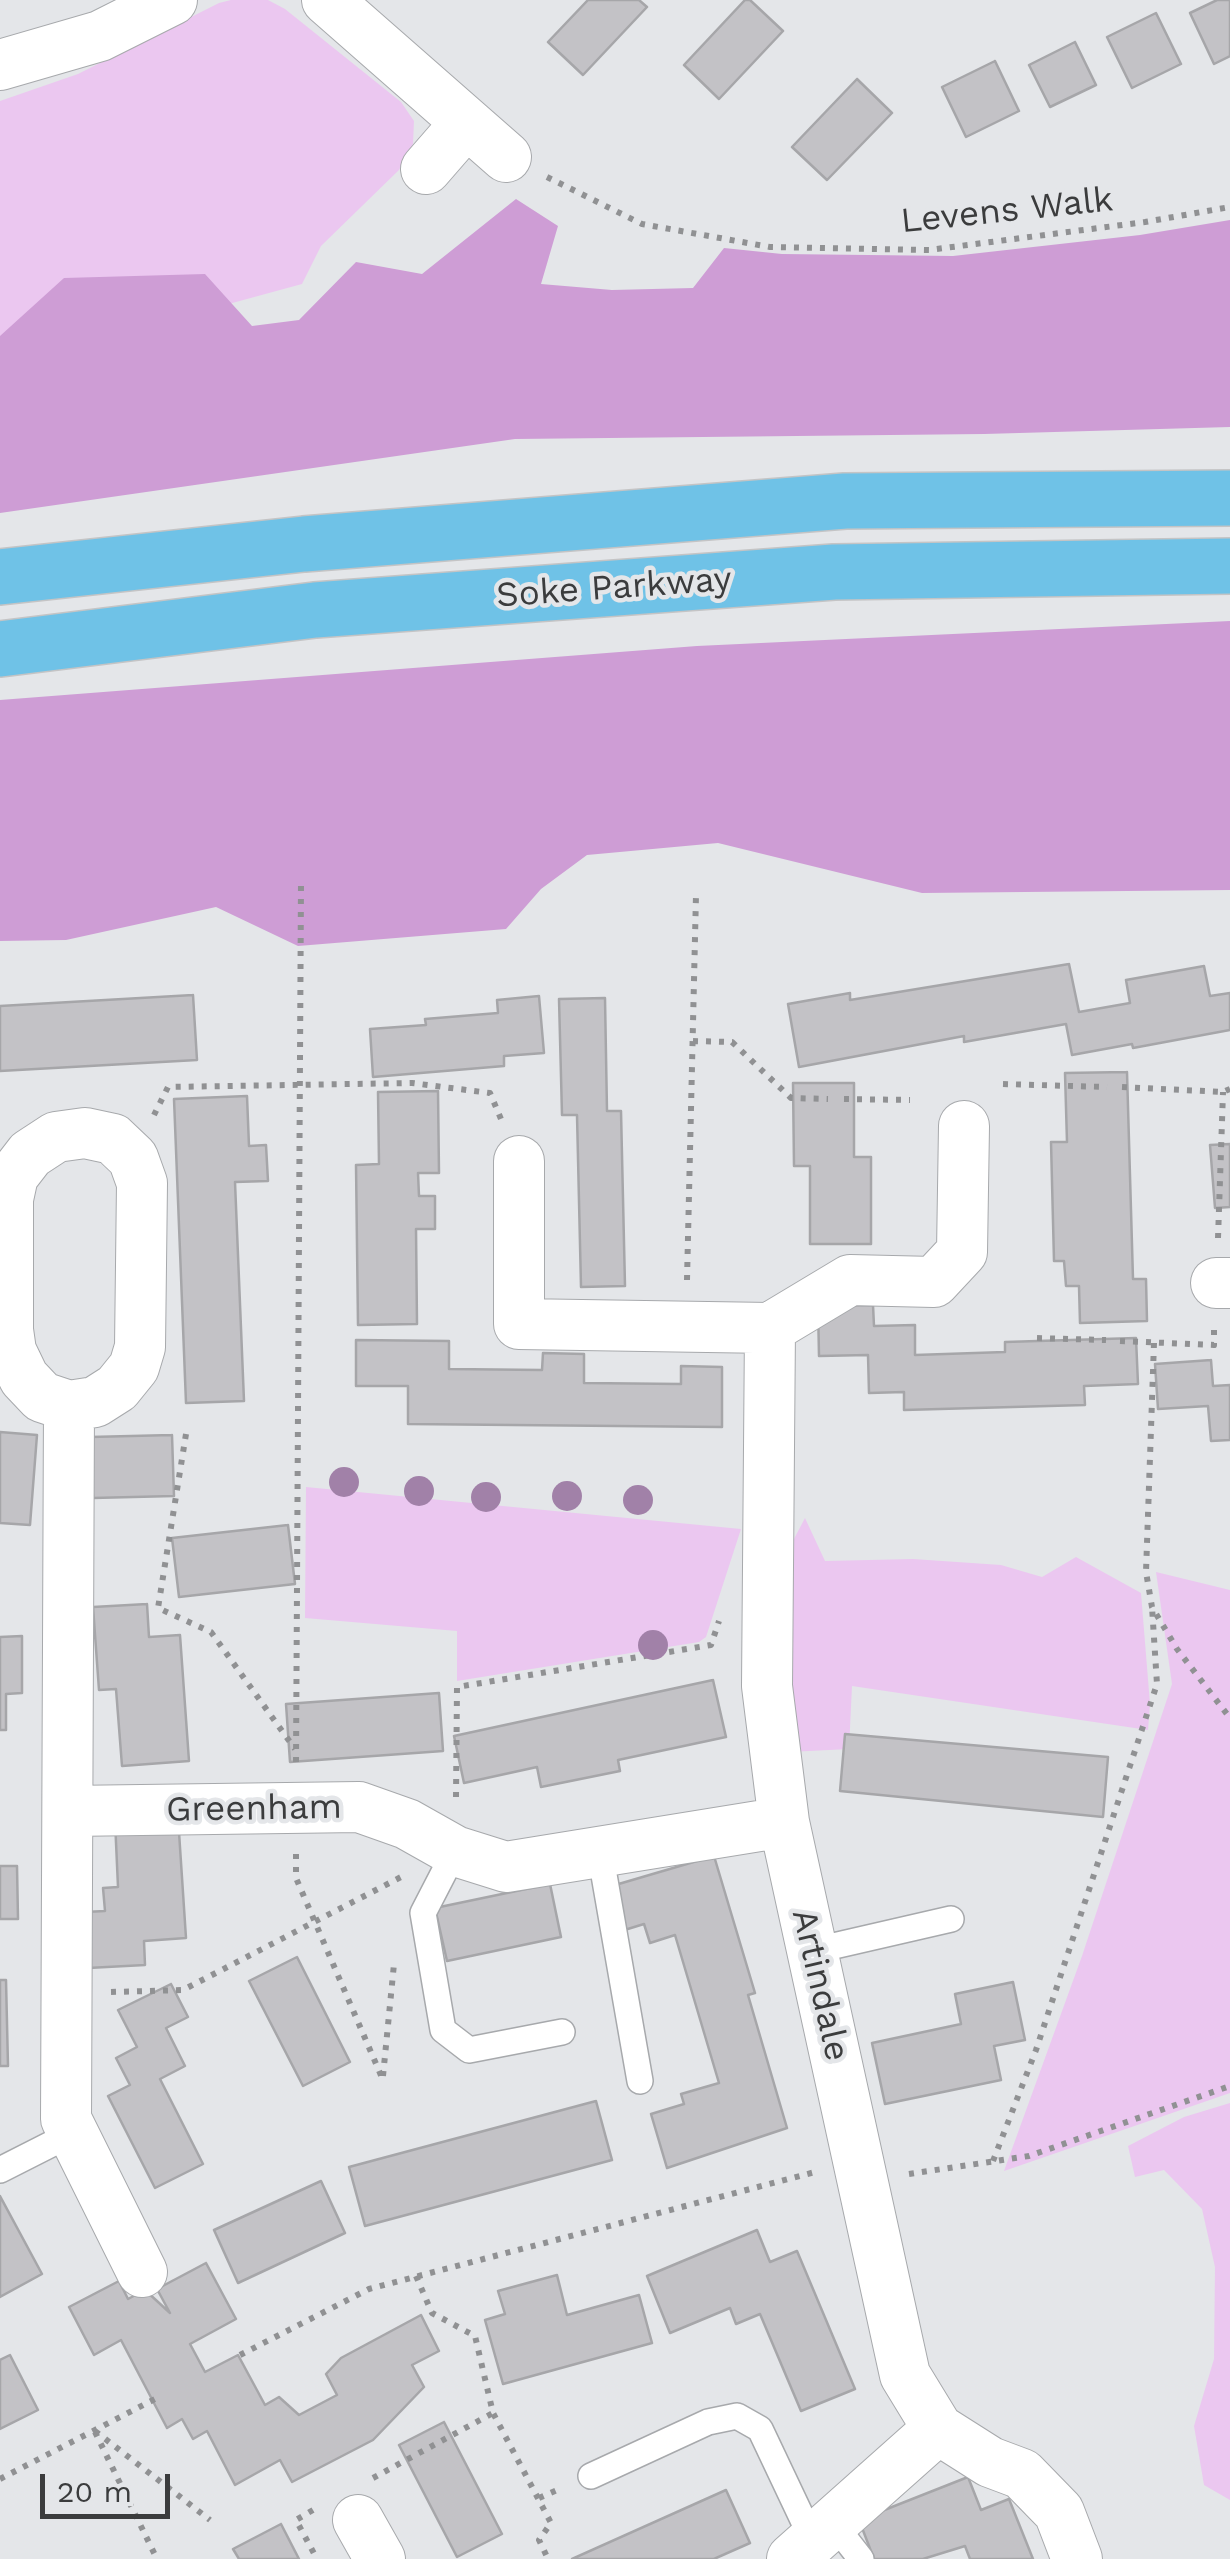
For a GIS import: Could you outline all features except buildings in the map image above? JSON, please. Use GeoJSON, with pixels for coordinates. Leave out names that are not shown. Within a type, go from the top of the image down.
{"type":"FeatureCollection","features":[{"type":"Feature","properties":{"kind":"highway","name":"Soke Parkway"},"geometry":{"type":"LineString","coordinates":[[0,577],[304,544],[845,500],[1230,498]]}},
{"type":"Feature","properties":{"kind":"highway","name":"Soke Parkway"},"geometry":{"type":"LineString","coordinates":[[0,649],[315,610],[834,572],[1230,566]]}},
{"type":"Feature","properties":{"kind":"street"},"geometry":{"type":"LineString","coordinates":[[0,65],[100,36],[172,0]]}},
{"type":"Feature","properties":{"kind":"street"},"geometry":{"type":"LineString","coordinates":[[326,0],[506,157]]}},
{"type":"Feature","properties":{"kind":"street"},"geometry":{"type":"LineString","coordinates":[[426,169],[466,123]]}},
{"type":"Feature","properties":{"kind":"street"},"geometry":{"type":"LineString","coordinates":[[519,1161],[519,1324],[770,1328],[850,1280],[934,1282],[962,1252],[964,1126]]}},
{"type":"Feature","properties":{"kind":"street"},"geometry":{"type":"LineString","coordinates":[[85,1133],[112,1140],[133,1158],[142,1182],[140,1347],[134,1368],[117,1388],[95,1402],[69,1406],[42,1398],[24,1378],[12,1352],[8,1330],[8,1199],[13,1176],[30,1154],[56,1137],[85,1133]]}},
{"type":"Feature","properties":{"kind":"street","name":"Artindale"},"geometry":{"type":"LineString","coordinates":[[770,1328],[767,1686],[784,1822],[905,2375],[938,2429],[990,2462],[1022,2474],[1060,2512],[1077,2559]]}},
{"type":"Feature","properties":{"kind":"street"},"geometry":{"type":"LineString","coordinates":[[69,1406],[66,2119],[142,2272]]}},
{"type":"Feature","properties":{"kind":"street","name":"Greenham"},"geometry":{"type":"LineString","coordinates":[[69,1811],[359,1808],[407,1824],[456,1851],[506,1867],[784,1822]]}},
{"type":"Feature","properties":{"kind":"street"},"geometry":{"type":"LineString","coordinates":[[825,2545],[938,2429]]}},
{"type":"Feature","properties":{"kind":"lane"},"geometry":{"type":"LineString","coordinates":[[456,1851],[422,1913],[443,2030],[469,2050],[562,2032]]}},
{"type":"Feature","properties":{"kind":"lane"},"geometry":{"type":"LineString","coordinates":[[600,1852],[640,2081]]}},
{"type":"Feature","properties":{"kind":"lane"},"geometry":{"type":"LineString","coordinates":[[812,1951],[951,1919]]}},
{"type":"Feature","properties":{"kind":"lane"},"geometry":{"type":"LineString","coordinates":[[0,2170],[73,2133]]}},
{"type":"Feature","properties":{"kind":"lane"},"geometry":{"type":"LineString","coordinates":[[591,2476],[708,2422],[737,2416],[760,2428],[825,2545]]}},
{"type":"Feature","properties":{"kind":"path","name":"Levens Walk"},"geometry":{"type":"LineString","coordinates":[[506,157],[642,224],[770,246],[930,250],[1144,222],[1230,206]]}},
{"type":"Feature","properties":{"kind":"path"},"geometry":{"type":"LineString","coordinates":[[301,883],[296,1878],[383,2080]]}},
{"type":"Feature","properties":{"kind":"path"},"geometry":{"type":"LineString","coordinates":[[686,1326],[696,895]]}},
{"type":"Feature","properties":{"kind":"path"},"geometry":{"type":"LineString","coordinates":[[693,1041],[732,1042],[791,1098],[828,1099]]}},
{"type":"Feature","properties":{"kind":"path"},"geometry":{"type":"LineString","coordinates":[[133,1158],[168,1087],[412,1083],[490,1093],[519,1161]]}},
{"type":"Feature","properties":{"kind":"path"},"geometry":{"type":"LineString","coordinates":[[1003,1084],[1107,1086]]}},
{"type":"Feature","properties":{"kind":"path"},"geometry":{"type":"LineString","coordinates":[[1122,1087],[1230,1090]]}},
{"type":"Feature","properties":{"kind":"path"},"geometry":{"type":"LineString","coordinates":[[844,1099],[910,1100]]}},
{"type":"Feature","properties":{"kind":"path"},"geometry":{"type":"LineString","coordinates":[[1037,1338],[1106,1340]]}},
{"type":"Feature","properties":{"kind":"path"},"geometry":{"type":"LineString","coordinates":[[993,2161],[1036,2050],[1157,1684],[1146,1572],[1154,1342]]}},
{"type":"Feature","properties":{"kind":"path"},"geometry":{"type":"LineString","coordinates":[[186,1434],[158,1608],[211,1632],[296,1750]]}},
{"type":"Feature","properties":{"kind":"path"},"geometry":{"type":"LineString","coordinates":[[1152,1607],[1177,1648],[1230,1718]]}},
{"type":"Feature","properties":{"kind":"path"},"geometry":{"type":"LineString","coordinates":[[456,1851],[457,1687],[711,1645],[723,1610]]}},
{"type":"Feature","properties":{"kind":"path"},"geometry":{"type":"LineString","coordinates":[[67,1993],[184,1990],[402,1876]]}},
{"type":"Feature","properties":{"kind":"path"},"geometry":{"type":"LineString","coordinates":[[898,2176],[1028,2156],[1230,2086]]}},
{"type":"Feature","properties":{"kind":"path"},"geometry":{"type":"LineString","coordinates":[[240,2356],[369,2289],[818,2171]]}},
{"type":"Feature","properties":{"kind":"path"},"geometry":{"type":"LineString","coordinates":[[416,2276],[432,2313],[475,2336],[493,2413],[551,2522],[539,2540],[548,2559]]}},
{"type":"Feature","properties":{"kind":"path"},"geometry":{"type":"LineString","coordinates":[[0,2478],[155,2400]]}},
{"type":"Feature","properties":{"kind":"path"},"geometry":{"type":"LineString","coordinates":[[316,2559],[296,2520],[357,2516],[493,2413]]}},
{"type":"Feature","properties":{"kind":"path"},"geometry":{"type":"LineString","coordinates":[[94,2431],[210,2520]]}},
{"type":"Feature","properties":{"kind":"path"},"geometry":{"type":"LineString","coordinates":[[94,2431],[156,2559]]}},
{"type":"Feature","properties":{"kind":"shaded area"},"geometry":{"type":"Polygon","coordinates":[[[231,0],[268,0],[285,9],[401,102],[414,121],[413,144],[399,170],[321,246],[302,284],[225,305],[0,345],[0,101],[78,74],[231,0]]]}},
{"type":"Feature","properties":{"kind":"shaded area"},"geometry":{"type":"Polygon","coordinates":[[[516,199],[558,226],[541,284],[612,290],[693,288],[724,248],[782,254],[953,256],[1140,235],[1230,220],[1230,427],[515,439],[0,513],[0,336],[64,278],[205,274],[252,326],[299,320],[356,262],[422,274],[516,199]]]}},
{"type":"Feature","properties":{"kind":"shaded area"},"geometry":{"type":"Polygon","coordinates":[[[1230,621],[1230,890],[922,893],[718,843],[587,855],[541,889],[506,929],[298,946],[216,907],[66,940],[0,941],[0,700],[697,646],[1230,621]]]}},
{"type":"Feature","properties":{"kind":"shaded area"},"geometry":{"type":"Polygon","coordinates":[[[306,1487],[741,1529],[706,1637],[699,1642],[457,1681],[457,1631],[305,1618],[306,1487]]]}},
{"type":"Feature","properties":{"kind":"shaded area"},"geometry":{"type":"Polygon","coordinates":[[[805,1518],[825,1561],[913,1559],[1001,1565],[1042,1577],[1076,1557],[1141,1593],[1150,1704],[1148,1730],[852,1686],[849,1749],[789,1752],[786,1554],[805,1518]]]}},
{"type":"Feature","properties":{"kind":"shaded area"},"geometry":{"type":"Polygon","coordinates":[[[1156,1572],[1230,1590],[1230,2093],[1004,2171],[1082,1956],[1172,1684],[1156,1572]]]}},
{"type":"Feature","properties":{"kind":"shaded area"},"geometry":{"type":"Polygon","coordinates":[[[1230,2103],[1230,2500],[1204,2485],[1194,2426],[1214,2359],[1215,2267],[1202,2209],[1164,2170],[1135,2177],[1128,2146],[1184,2117],[1230,2103]]]}}]}
